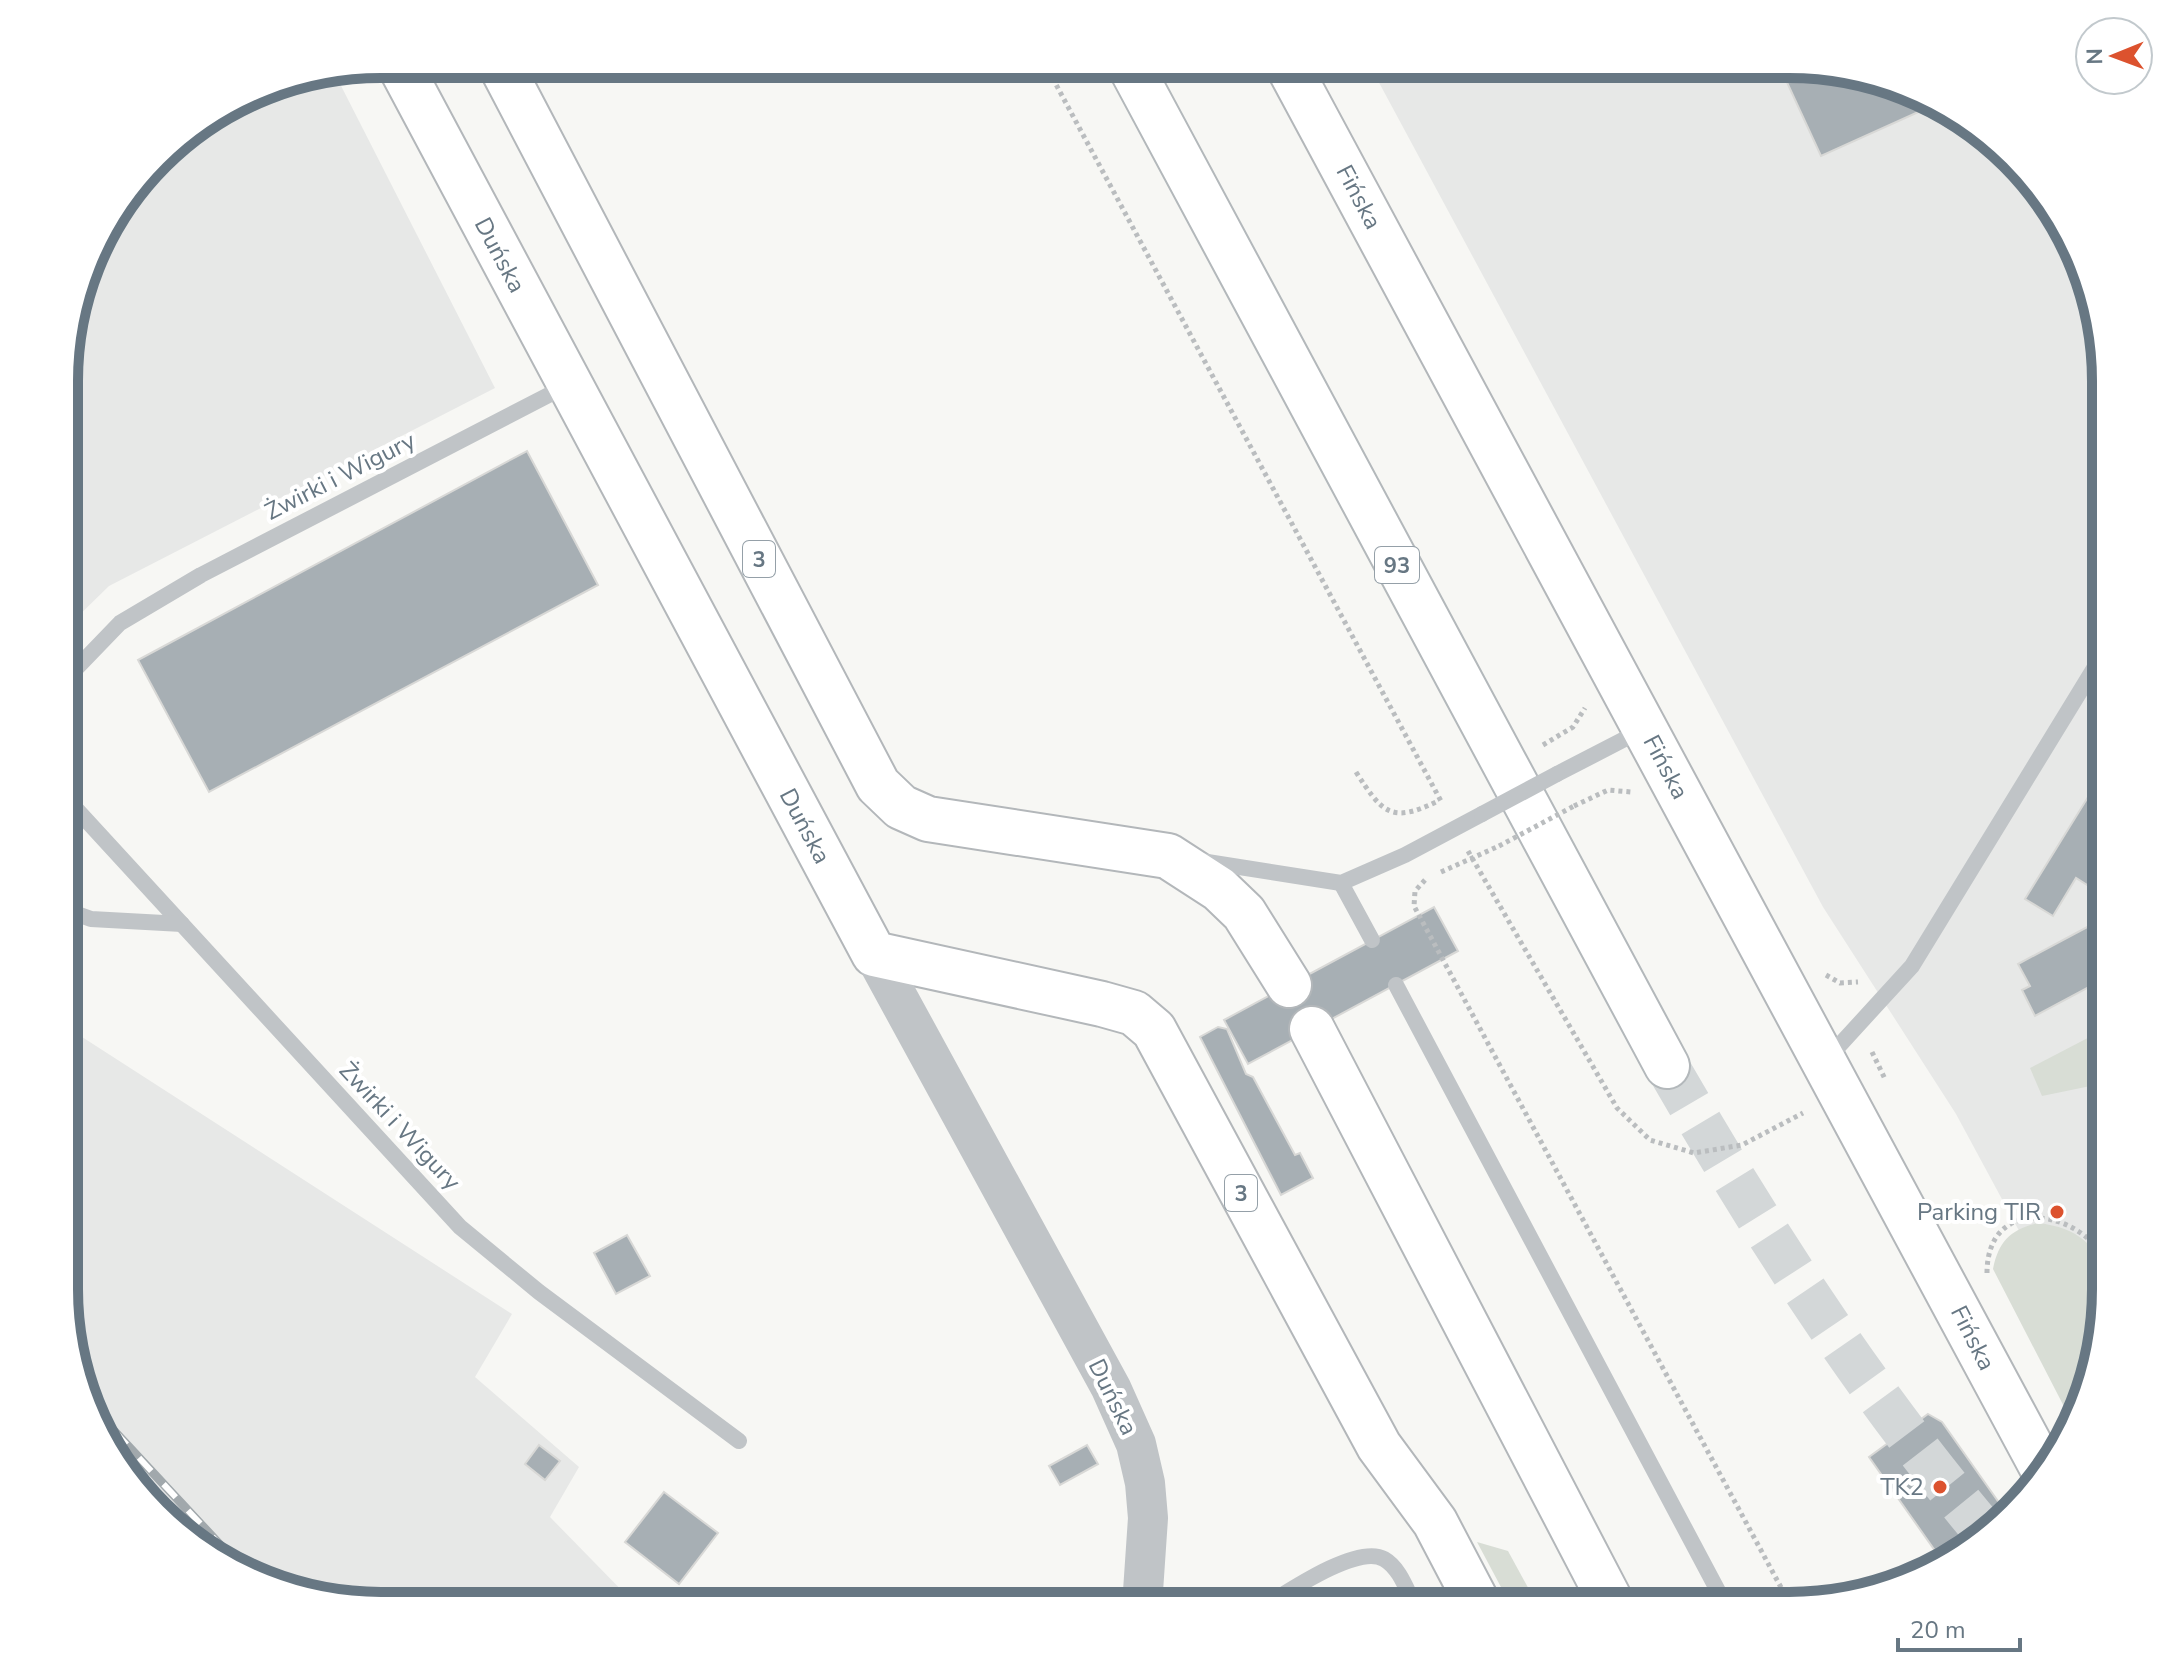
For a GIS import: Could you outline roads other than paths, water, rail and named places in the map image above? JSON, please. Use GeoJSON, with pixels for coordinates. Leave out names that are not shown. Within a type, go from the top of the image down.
{"type":"FeatureCollection","features":[{"type":"Feature","properties":{"kind":"main road","name":"Duńska"},"geometry":{"type":"LineString","coordinates":[[406,78],[874,954]]}},
{"type":"Feature","properties":{"kind":"main road","name":"3"},"geometry":{"type":"LineString","coordinates":[[507,78],[878,785],[901,807],[928,819],[1168,856],[1219,889],[1244,913],[1289,985]]}},
{"type":"Feature","properties":{"kind":"main road","name":"93"},"geometry":{"type":"LineString","coordinates":[[1137,78],[1667,1066]]}},
{"type":"Feature","properties":{"kind":"main road","name":"Fińska"},"geometry":{"type":"LineString","coordinates":[[1295,78],[2038,1461]]}},
{"type":"Feature","properties":{"kind":"main road","name":"3"},"geometry":{"type":"LineString","coordinates":[[874,954],[1102,1004],[1134,1013],[1154,1030],[1379,1446],[1435,1522],[1472,1592]]}},
{"type":"Feature","properties":{"kind":"main road"},"geometry":{"type":"LineString","coordinates":[[1312,1029],[1606,1592]]}},
{"type":"Feature","properties":{"kind":"street","name":"Duńska"},"geometry":{"type":"LineString","coordinates":[[874,954],[1111,1388],[1136,1444],[1148,1518],[1143,1592]]}},
{"type":"Feature","properties":{"kind":"lane","name":"Żwirki i Wigury"},"geometry":{"type":"LineString","coordinates":[[78,667],[120,623],[201,575],[569,384]]}},
{"type":"Feature","properties":{"kind":"lane"},"geometry":{"type":"LineString","coordinates":[[1834,1077],[1912,966],[2092,672]]}},
{"type":"Feature","properties":{"kind":"lane"},"geometry":{"type":"LineString","coordinates":[[1168,856],[1341,883],[1456,828],[1645,728]]}},
{"type":"Feature","properties":{"kind":"lane","name":"Żwirki i Wigury"},"geometry":{"type":"LineString","coordinates":[[78,811],[460,1227],[539,1292],[739,1441]]}},
{"type":"Feature","properties":{"kind":"lane"},"geometry":{"type":"LineString","coordinates":[[1341,883],[1372,940]]}},
{"type":"Feature","properties":{"kind":"lane"},"geometry":{"type":"LineString","coordinates":[[78,914],[91,919],[182,924]]}},
{"type":"Feature","properties":{"kind":"lane"},"geometry":{"type":"LineString","coordinates":[[1396,985],[1719,1592]]}},
{"type":"Feature","properties":{"kind":"lane"},"geometry":{"type":"LineString","coordinates":[[1292,1592],[1360,1556],[1383,1558],[1398,1572],[1408,1592]]}},
{"type":"Feature","properties":{"kind":"tunnel"},"geometry":{"type":"LineString","coordinates":[[1667,1066],[1739,1188],[1815,1306],[1896,1421],[1979,1525]]}},
{"type":"Feature","properties":{"kind":"railway"},"geometry":{"type":"LineString","coordinates":[[112,1429],[221,1546]]}},
{"type":"Feature","properties":{"kind":"place","name":"Parking TIR"},"geometry":{"type":"Point","coordinates":[2057,1212]}},
{"type":"Feature","properties":{"kind":"place","name":"TK2"},"geometry":{"type":"Point","coordinates":[1940,1487]}}]}
